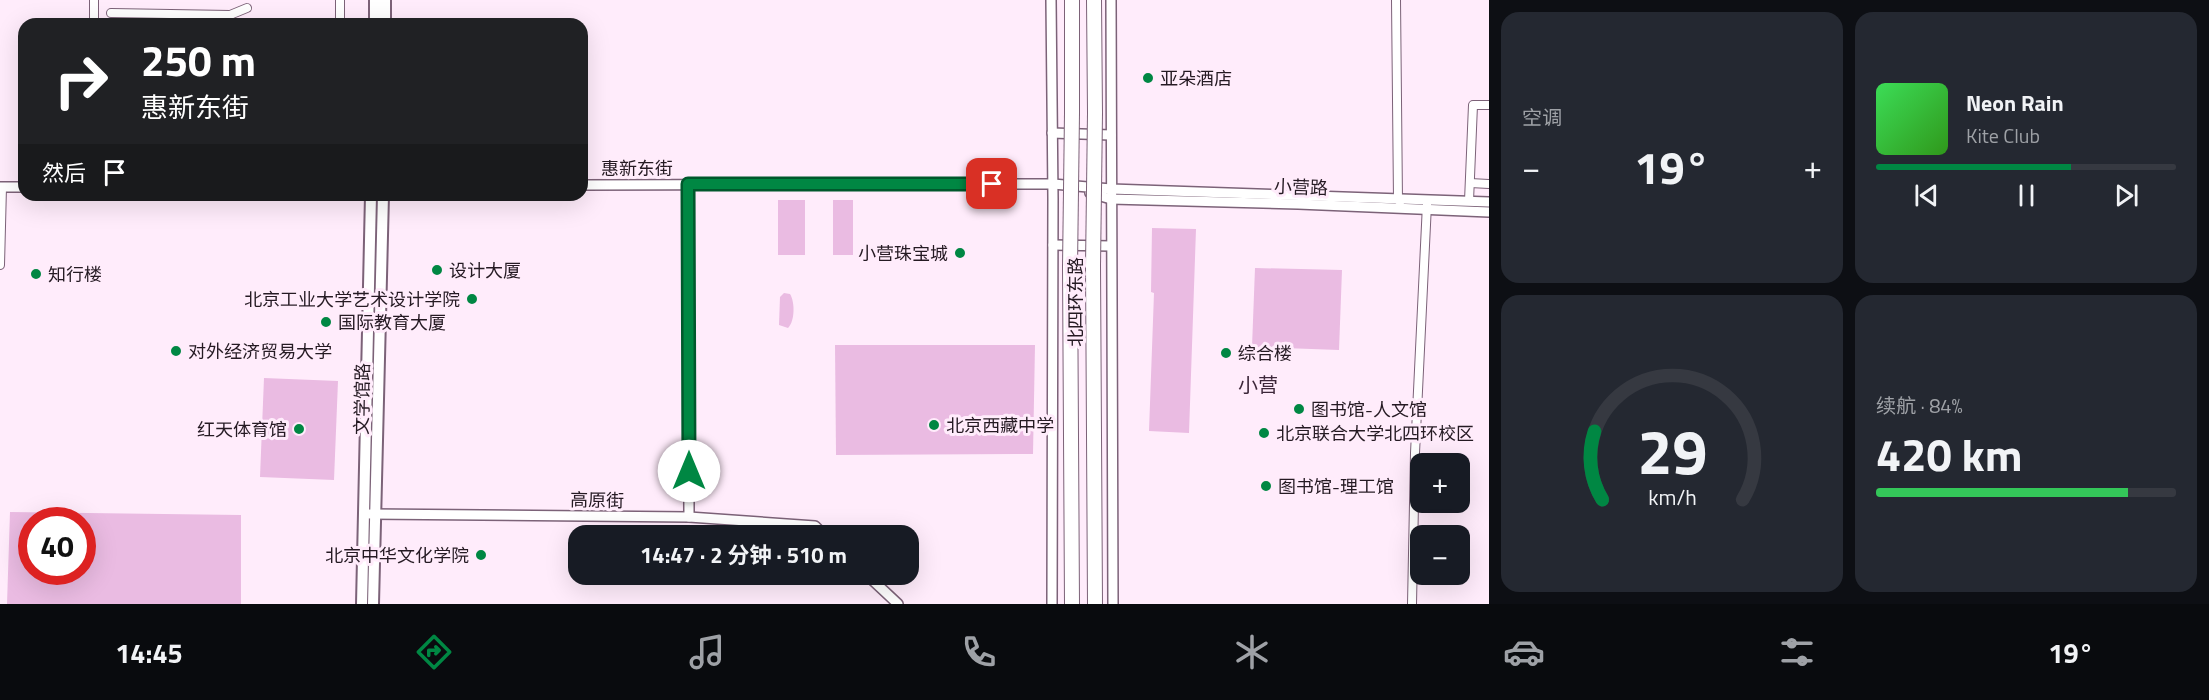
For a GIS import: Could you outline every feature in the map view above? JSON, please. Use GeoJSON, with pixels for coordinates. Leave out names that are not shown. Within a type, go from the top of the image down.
{"type":"FeatureCollection","features":[{"type":"Feature","properties":{"kind":"highway","name":"北四环东路"},"geometry":{"type":"LineString","coordinates":[[1072,0],[1070,267],[1072,604]]}},
{"type":"Feature","properties":{"kind":"highway","name":"北四环东路"},"geometry":{"type":"LineString","coordinates":[[1094,0],[1095,604]]}},
{"type":"Feature","properties":{"kind":"main road"},"geometry":{"type":"LineString","coordinates":[[375,0],[375,18]]}},
{"type":"Feature","properties":{"kind":"main road"},"geometry":{"type":"LineString","coordinates":[[385,0],[385,18]]}},
{"type":"Feature","properties":{"kind":"main road","name":"文学馆路"},"geometry":{"type":"LineString","coordinates":[[371,201],[370,514],[374,604]]}},
{"type":"Feature","properties":{"kind":"main road","name":"文学馆路"},"geometry":{"type":"LineString","coordinates":[[362,604],[370,514],[383,201]]}},
{"type":"Feature","properties":{"kind":"street"},"geometry":{"type":"LineString","coordinates":[[94,0],[94,18]]}},
{"type":"Feature","properties":{"kind":"street"},"geometry":{"type":"LineString","coordinates":[[339,18],[340,0]]}},
{"type":"Feature","properties":{"kind":"street","name":"北四环东路"},"geometry":{"type":"LineString","coordinates":[[1051,0],[1052,604]]}},
{"type":"Feature","properties":{"kind":"street","name":"北四环东路"},"geometry":{"type":"LineString","coordinates":[[1111,0],[1113,604]]}},
{"type":"Feature","properties":{"kind":"street"},"geometry":{"type":"LineString","coordinates":[[1396,0],[1398,200],[1407,208]]}},
{"type":"Feature","properties":{"kind":"street"},"geometry":{"type":"LineString","coordinates":[[232,18],[247,8]]}},
{"type":"Feature","properties":{"kind":"street"},"geometry":{"type":"LineString","coordinates":[[111,13],[195,18]]}},
{"type":"Feature","properties":{"kind":"street"},"geometry":{"type":"LineString","coordinates":[[1469,201],[1473,105],[1489,105]]}},
{"type":"Feature","properties":{"kind":"street"},"geometry":{"type":"LineString","coordinates":[[1052,133],[1111,135]]}},
{"type":"Feature","properties":{"kind":"street"},"geometry":{"type":"LineString","coordinates":[[1470,183],[1489,184]]}},
{"type":"Feature","properties":{"kind":"street"},"geometry":{"type":"LineString","coordinates":[[688,184],[689,517]]}},
{"type":"Feature","properties":{"kind":"street","name":"惠新东街"},"geometry":{"type":"LineString","coordinates":[[588,185],[1053,184],[1111,194]]}},
{"type":"Feature","properties":{"kind":"street"},"geometry":{"type":"LineString","coordinates":[[0,265],[1,187],[18,187]]}},
{"type":"Feature","properties":{"kind":"street","name":"小营路"},"geometry":{"type":"LineString","coordinates":[[1111,194],[1398,200],[1489,212]]}},
{"type":"Feature","properties":{"kind":"street","name":"小营路"},"geometry":{"type":"LineString","coordinates":[[1111,194],[1407,208],[1469,201],[1489,202]]}},
{"type":"Feature","properties":{"kind":"street"},"geometry":{"type":"LineString","coordinates":[[1412,604],[1415,453],[1427,205]]}},
{"type":"Feature","properties":{"kind":"street"},"geometry":{"type":"LineString","coordinates":[[1053,245],[1111,246]]}},
{"type":"Feature","properties":{"kind":"street","name":"高原街"},"geometry":{"type":"LineString","coordinates":[[370,514],[689,517],[815,525]]}},
{"type":"Feature","properties":{"kind":"street"},"geometry":{"type":"LineString","coordinates":[[878,585],[898,604]]}},
{"type":"Feature","properties":{"kind":"shaded area"},"geometry":{"type":"Polygon","coordinates":[[[778,200],[805,200],[805,255],[778,255],[778,200]]]}},
{"type":"Feature","properties":{"kind":"shaded area"},"geometry":{"type":"Polygon","coordinates":[[[833,200],[853,200],[853,255],[833,255],[833,200]]]}},
{"type":"Feature","properties":{"kind":"shaded area"},"geometry":{"type":"Polygon","coordinates":[[[1152,228],[1196,229],[1189,433],[1149,431],[1154,293],[1151,292],[1152,228]]]}},
{"type":"Feature","properties":{"kind":"shaded area"},"geometry":{"type":"Polygon","coordinates":[[[1255,268],[1342,270],[1339,350],[1252,347],[1255,268]]]}},
{"type":"Feature","properties":{"kind":"shaded area"},"geometry":{"type":"Polygon","coordinates":[[[784,293],[792,297],[793,316],[788,328],[779,325],[780,297],[784,293]]]}},
{"type":"Feature","properties":{"kind":"shaded area"},"geometry":{"type":"Polygon","coordinates":[[[835,345],[1035,345],[1033,454],[836,455],[835,345]]]}},
{"type":"Feature","properties":{"kind":"shaded area","name":"红天体育馆"},"geometry":{"type":"Polygon","coordinates":[[[264,378],[338,381],[334,480],[260,477],[264,378]]]}},
{"type":"Feature","properties":{"kind":"shaded area"},"geometry":{"type":"Polygon","coordinates":[[[10,512],[18,512],[18,585],[96,585],[96,513],[241,515],[241,604],[7,604],[10,512]]]}},
{"type":"Feature","properties":{"kind":"place","name":"亚朵酒店"},"geometry":{"type":"Point","coordinates":[1148,78]}},
{"type":"Feature","properties":{"kind":"place","name":"小营珠宝城"},"geometry":{"type":"Point","coordinates":[960,253]}},
{"type":"Feature","properties":{"kind":"place","name":"设计大厦"},"geometry":{"type":"Point","coordinates":[437,270]}},
{"type":"Feature","properties":{"kind":"place","name":"知行楼"},"geometry":{"type":"Point","coordinates":[36,274]}},
{"type":"Feature","properties":{"kind":"place","name":"北京工业大学艺术设计学院"},"geometry":{"type":"Point","coordinates":[472,299]}},
{"type":"Feature","properties":{"kind":"place","name":"国际教育大厦"},"geometry":{"type":"Point","coordinates":[326,322]}},
{"type":"Feature","properties":{"kind":"place","name":"对外经济贸易大学"},"geometry":{"type":"Point","coordinates":[176,351]}},
{"type":"Feature","properties":{"kind":"place","name":"综合楼"},"geometry":{"type":"Point","coordinates":[1226,353]}},
{"type":"Feature","properties":{"kind":"place","name":"图书馆-人文馆"},"geometry":{"type":"Point","coordinates":[1299,409]}},
{"type":"Feature","properties":{"kind":"place","name":"北京西藏中学"},"geometry":{"type":"Point","coordinates":[934,425]}},
{"type":"Feature","properties":{"kind":"place","name":"红天体育馆"},"geometry":{"type":"Point","coordinates":[299,429]}},
{"type":"Feature","properties":{"kind":"place","name":"北京联合大学北四环校区"},"geometry":{"type":"Point","coordinates":[1264,433]}},
{"type":"Feature","properties":{"kind":"place","name":"图书馆-理工馆"},"geometry":{"type":"Point","coordinates":[1266,486]}},
{"type":"Feature","properties":{"kind":"place","name":"北京中华文化学院"},"geometry":{"type":"Point","coordinates":[481,555]}},
{"type":"Feature","properties":{"kind":"district","name":"小营"},"geometry":{"type":"Point","coordinates":[1258,384]}},
{"type":"Feature","properties":{"kind":"route"},"geometry":{"type":"LineString","coordinates":[[689,471],[688,184],[992,184]]}}]}
